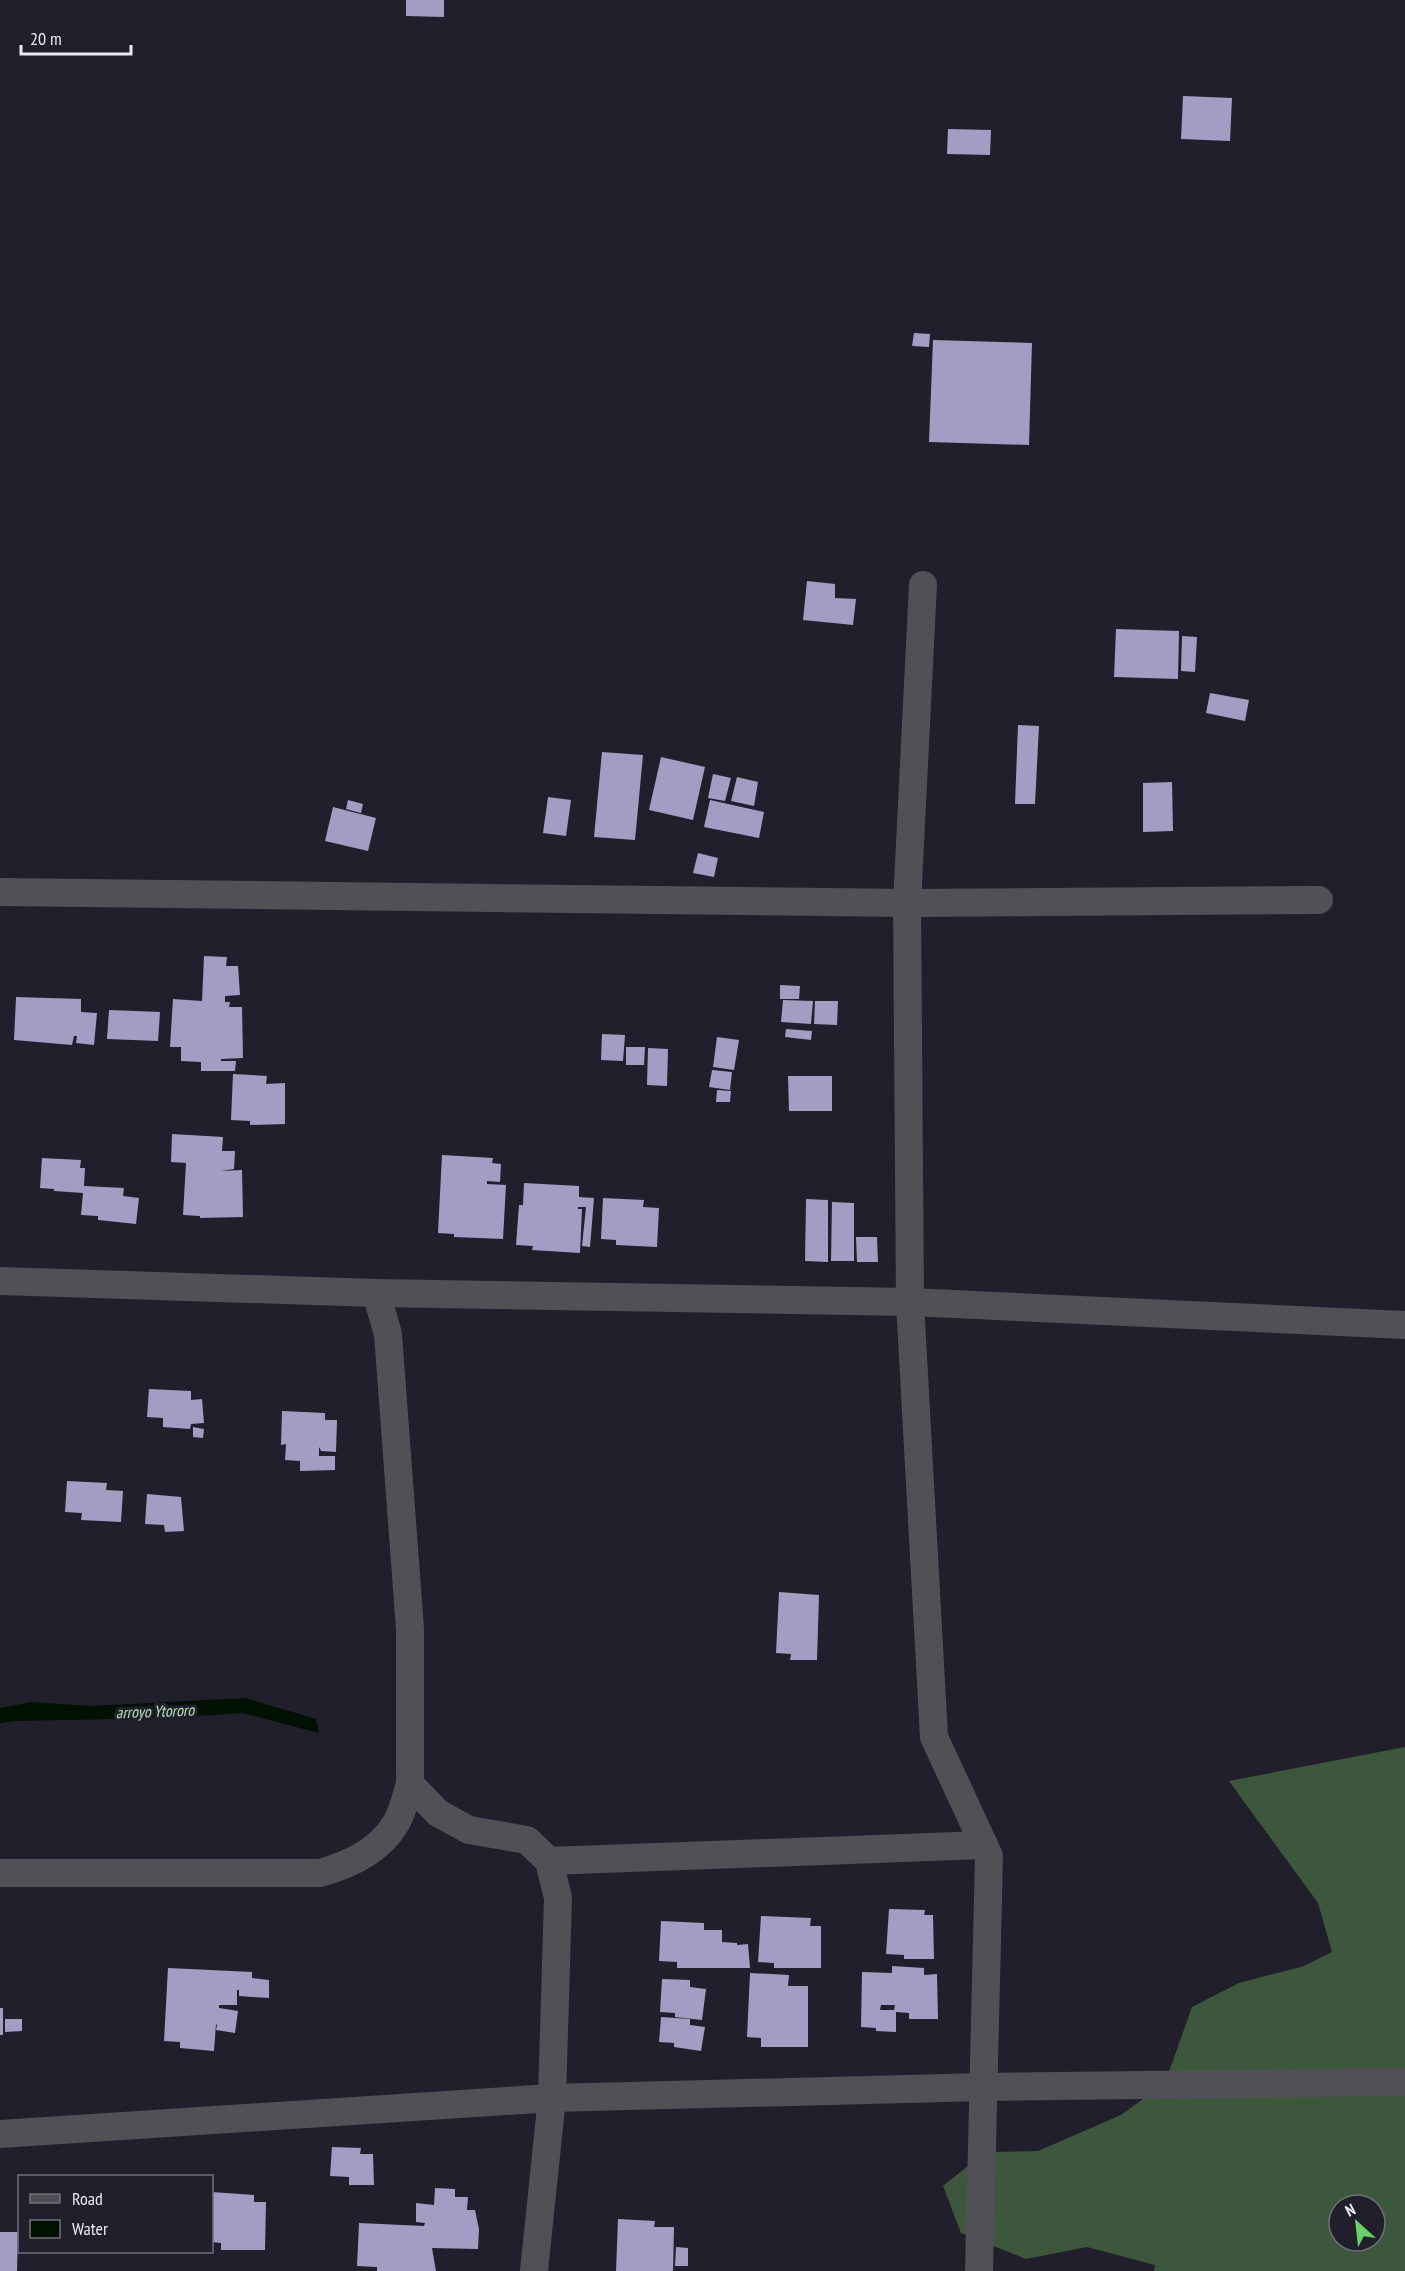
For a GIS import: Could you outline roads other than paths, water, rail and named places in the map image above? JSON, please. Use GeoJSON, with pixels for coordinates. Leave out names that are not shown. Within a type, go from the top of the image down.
{"type":"FeatureCollection","features":[{"type":"Feature","properties":{"kind":"street"},"geometry":{"type":"LineString","coordinates":[[923,585],[907,903],[910,1302],[934,1737],[989,1856],[979,2271]]}},
{"type":"Feature","properties":{"kind":"street"},"geometry":{"type":"LineString","coordinates":[[0,892],[907,903],[1319,900]]}},
{"type":"Feature","properties":{"kind":"street"},"geometry":{"type":"LineString","coordinates":[[0,1281],[376,1293],[910,1302],[1405,1325]]}},
{"type":"Feature","properties":{"kind":"street"},"geometry":{"type":"LineString","coordinates":[[0,1873],[320,1873],[340,1868],[362,1856],[383,1841],[397,1823],[410,1784],[410,1629],[388,1334],[376,1293]]}},
{"type":"Feature","properties":{"kind":"street"},"geometry":{"type":"LineString","coordinates":[[410,1784],[438,1813],[469,1830],[527,1840],[549,1861],[558,1898],[552,2098],[534,2271]]}},
{"type":"Feature","properties":{"kind":"street"},"geometry":{"type":"LineString","coordinates":[[549,1861],[984,1845]]}},
{"type":"Feature","properties":{"kind":"street"},"geometry":{"type":"LineString","coordinates":[[0,2134],[552,2098],[983,2087],[1405,2082]]}},
{"type":"Feature","properties":{"kind":"water","name":"arroyo Ytororo"},"geometry":{"type":"Polygon","coordinates":[[[245,1698],[316,1719],[319,1733],[242,1713],[170,1718],[0,1723],[0,1708],[32,1702],[91,1706],[245,1698]]]}}]}
